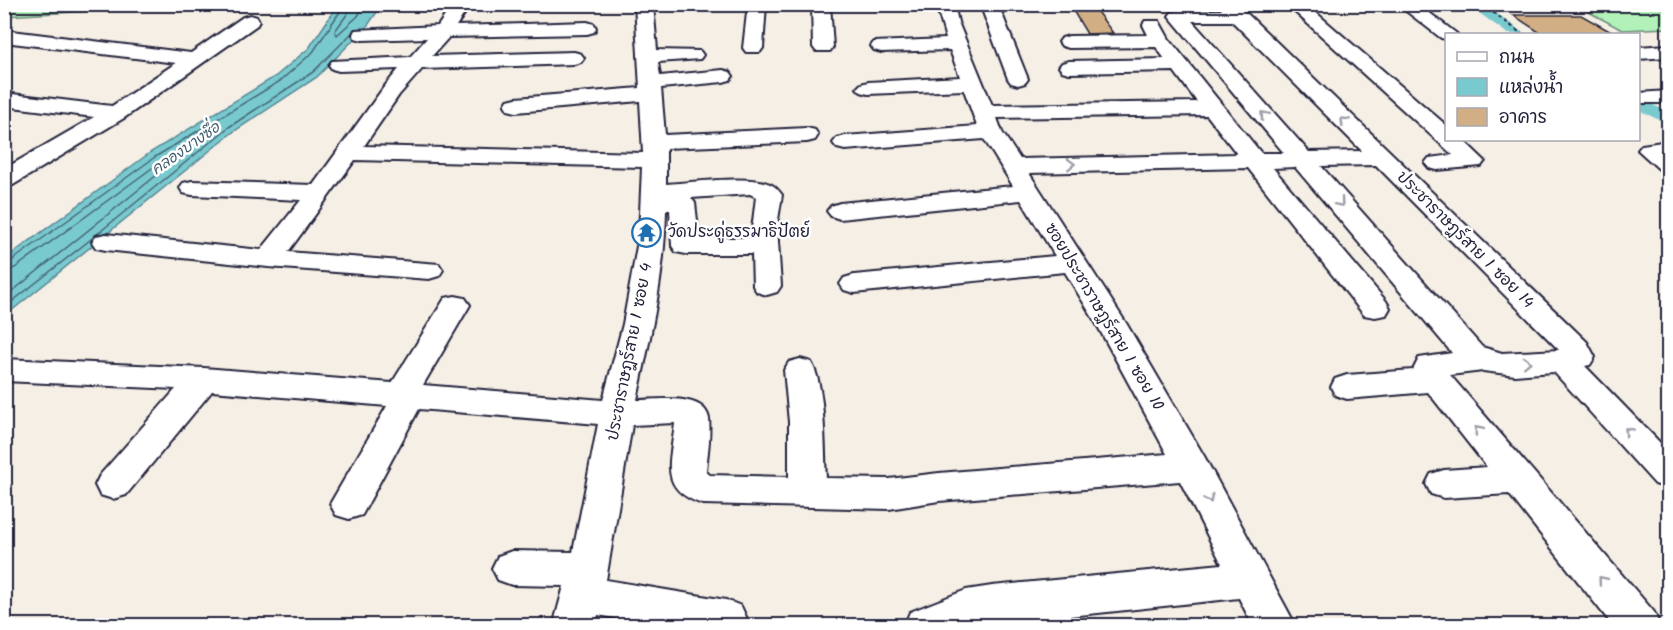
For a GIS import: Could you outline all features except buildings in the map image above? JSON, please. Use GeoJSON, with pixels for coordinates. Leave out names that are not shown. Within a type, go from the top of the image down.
{"type":"FeatureCollection","features":[{"type":"Feature","properties":{"kind":"street"},"geometry":{"type":"LineString","coordinates":[[268,259],[320,193],[391,91],[443,32],[462,4]]}},
{"type":"Feature","properties":{"kind":"street","name":"ประชาราษฎร์สาย 1 ซอย 4"},"geometry":{"type":"LineString","coordinates":[[582,596],[617,413],[638,324],[652,236],[654,151],[644,4]]}},
{"type":"Feature","properties":{"kind":"street"},"geometry":{"type":"LineString","coordinates":[[753,48],[757,4]]}},
{"type":"Feature","properties":{"kind":"street"},"geometry":{"type":"LineString","coordinates":[[821,4],[823,47]]}},
{"type":"Feature","properties":{"kind":"street","name":"ซอยประชาราษฎร์สาย 1 ซอย 10"},"geometry":{"type":"LineString","coordinates":[[945,4],[949,22],[987,122],[1012,166],[1111,323],[1191,466],[1275,626]]}},
{"type":"Feature","properties":{"kind":"street"},"geometry":{"type":"LineString","coordinates":[[989,4],[1018,79]]}},
{"type":"Feature","properties":{"kind":"street"},"geometry":{"type":"LineString","coordinates":[[1295,4],[1445,135]]}},
{"type":"Feature","properties":{"kind":"street"},"geometry":{"type":"LineString","coordinates":[[1406,4],[1447,33]]}},
{"type":"Feature","properties":{"kind":"street"},"geometry":{"type":"LineString","coordinates":[[1231,10],[1178,16],[1471,355],[1480,361]]}},
{"type":"Feature","properties":{"kind":"street","name":"ประชาราษฎร์สาย 1 ซอย 14"},"geometry":{"type":"LineString","coordinates":[[1231,10],[1576,349],[1578,357],[1562,361]]}},
{"type":"Feature","properties":{"kind":"street"},"geometry":{"type":"LineString","coordinates":[[4,180],[116,112],[250,21]]}},
{"type":"Feature","properties":{"kind":"street"},"geometry":{"type":"LineString","coordinates":[[362,34],[587,28]]}},
{"type":"Feature","properties":{"kind":"street"},"geometry":{"type":"LineString","coordinates":[[1069,42],[1157,33],[1254,160],[1375,308]]}},
{"type":"Feature","properties":{"kind":"street"},"geometry":{"type":"LineString","coordinates":[[4,36],[195,59]]}},
{"type":"Feature","properties":{"kind":"street"},"geometry":{"type":"LineString","coordinates":[[881,46],[958,44]]}},
{"type":"Feature","properties":{"kind":"street"},"geometry":{"type":"LineString","coordinates":[[1640,53],[1668,51]]}},
{"type":"Feature","properties":{"kind":"street"},"geometry":{"type":"LineString","coordinates":[[648,78],[693,55]]}},
{"type":"Feature","properties":{"kind":"street"},"geometry":{"type":"LineString","coordinates":[[339,65],[574,58]]}},
{"type":"Feature","properties":{"kind":"street"},"geometry":{"type":"LineString","coordinates":[[1069,68],[1180,65]]}},
{"type":"Feature","properties":{"kind":"street"},"geometry":{"type":"LineString","coordinates":[[516,105],[648,78],[723,76]]}},
{"type":"Feature","properties":{"kind":"street"},"geometry":{"type":"LineString","coordinates":[[868,88],[972,83]]}},
{"type":"Feature","properties":{"kind":"street"},"geometry":{"type":"LineString","coordinates":[[1643,98],[1668,97]]}},
{"type":"Feature","properties":{"kind":"street"},"geometry":{"type":"LineString","coordinates":[[4,99],[116,112]]}},
{"type":"Feature","properties":{"kind":"street"},"geometry":{"type":"LineString","coordinates":[[845,142],[987,122],[1214,108]]}},
{"type":"Feature","properties":{"kind":"street"},"geometry":{"type":"LineString","coordinates":[[343,160],[654,151],[807,135]]}},
{"type":"Feature","properties":{"kind":"street"},"geometry":{"type":"LineString","coordinates":[[1437,163],[1473,161],[1451,141]]}},
{"type":"Feature","properties":{"kind":"street"},"geometry":{"type":"LineString","coordinates":[[1668,148],[1650,150],[1668,164]]}},
{"type":"Feature","properties":{"kind":"street"},"geometry":{"type":"LineString","coordinates":[[1012,166],[1381,158]]}},
{"type":"Feature","properties":{"kind":"street"},"geometry":{"type":"LineString","coordinates":[[654,197],[750,187],[762,189],[769,195],[764,226],[767,286]]}},
{"type":"Feature","properties":{"kind":"street"},"geometry":{"type":"LineString","coordinates":[[192,188],[320,193]]}},
{"type":"Feature","properties":{"kind":"street"},"geometry":{"type":"LineString","coordinates":[[840,211],[1029,192]]}},
{"type":"Feature","properties":{"kind":"street"},"geometry":{"type":"LineString","coordinates":[[654,197],[682,203],[686,246],[765,246]]}},
{"type":"Feature","properties":{"kind":"street"},"geometry":{"type":"LineString","coordinates":[[106,242],[268,259],[429,270]]}},
{"type":"Feature","properties":{"kind":"street"},"geometry":{"type":"LineString","coordinates":[[854,284],[1073,263]]}},
{"type":"Feature","properties":{"kind":"street"},"geometry":{"type":"LineString","coordinates":[[349,504],[405,395],[455,305]]}},
{"type":"Feature","properties":{"kind":"street"},"geometry":{"type":"LineString","coordinates":[[1639,626],[1436,380],[1429,371],[1430,366],[1480,361],[1493,363],[1562,361],[1668,474]]}},
{"type":"Feature","properties":{"kind":"street"},"geometry":{"type":"LineString","coordinates":[[4,370],[204,380],[617,413],[681,411],[692,418],[688,478],[703,489],[889,495],[939,488],[1191,466]]}},
{"type":"Feature","properties":{"kind":"street"},"geometry":{"type":"LineString","coordinates":[[800,370],[806,422],[808,491]]}},
{"type":"Feature","properties":{"kind":"street"},"geometry":{"type":"LineString","coordinates":[[113,485],[204,380]]}},
{"type":"Feature","properties":{"kind":"street"},"geometry":{"type":"LineString","coordinates":[[1347,387],[1436,380]]}},
{"type":"Feature","properties":{"kind":"street"},"geometry":{"type":"LineString","coordinates":[[1444,484],[1518,479]]}},
{"type":"Feature","properties":{"kind":"street"},"geometry":{"type":"LineString","coordinates":[[512,568],[582,596],[726,619]]}},
{"type":"Feature","properties":{"kind":"street"},"geometry":{"type":"LineString","coordinates":[[925,626],[966,609],[993,604],[1250,579]]}},
{"type":"Feature","properties":{"kind":"path"},"geometry":{"type":"LineString","coordinates":[[1482,4],[1521,33]]}},
{"type":"Feature","properties":{"kind":"green space"},"geometry":{"type":"Polygon","coordinates":[[[10,4],[197,5],[5,16],[5,5],[10,4]]]}},
{"type":"Feature","properties":{"kind":"green space"},"geometry":{"type":"Polygon","coordinates":[[[1576,5],[1656,5],[1668,11],[1668,28],[1622,30],[1576,5]]]}},
{"type":"Feature","properties":{"kind":"water","name":"คลองบางซื่อ"},"geometry":{"type":"Polygon","coordinates":[[[338,5],[382,5],[368,25],[317,77],[233,132],[5,316],[5,259],[151,152],[276,76],[309,48],[338,5]]]}},
{"type":"Feature","properties":{"kind":"waterway"},"geometry":{"type":"LineString","coordinates":[[1474,4],[1516,33]]}},
{"type":"Feature","properties":{"kind":"waterway"},"geometry":{"type":"LineString","coordinates":[[1640,104],[1668,119]]}},
{"type":"Feature","properties":{"kind":"place","name":"วัดประดู่ธรรมาธิปัตย์"},"geometry":{"type":"Point","coordinates":[647,232]}}]}
